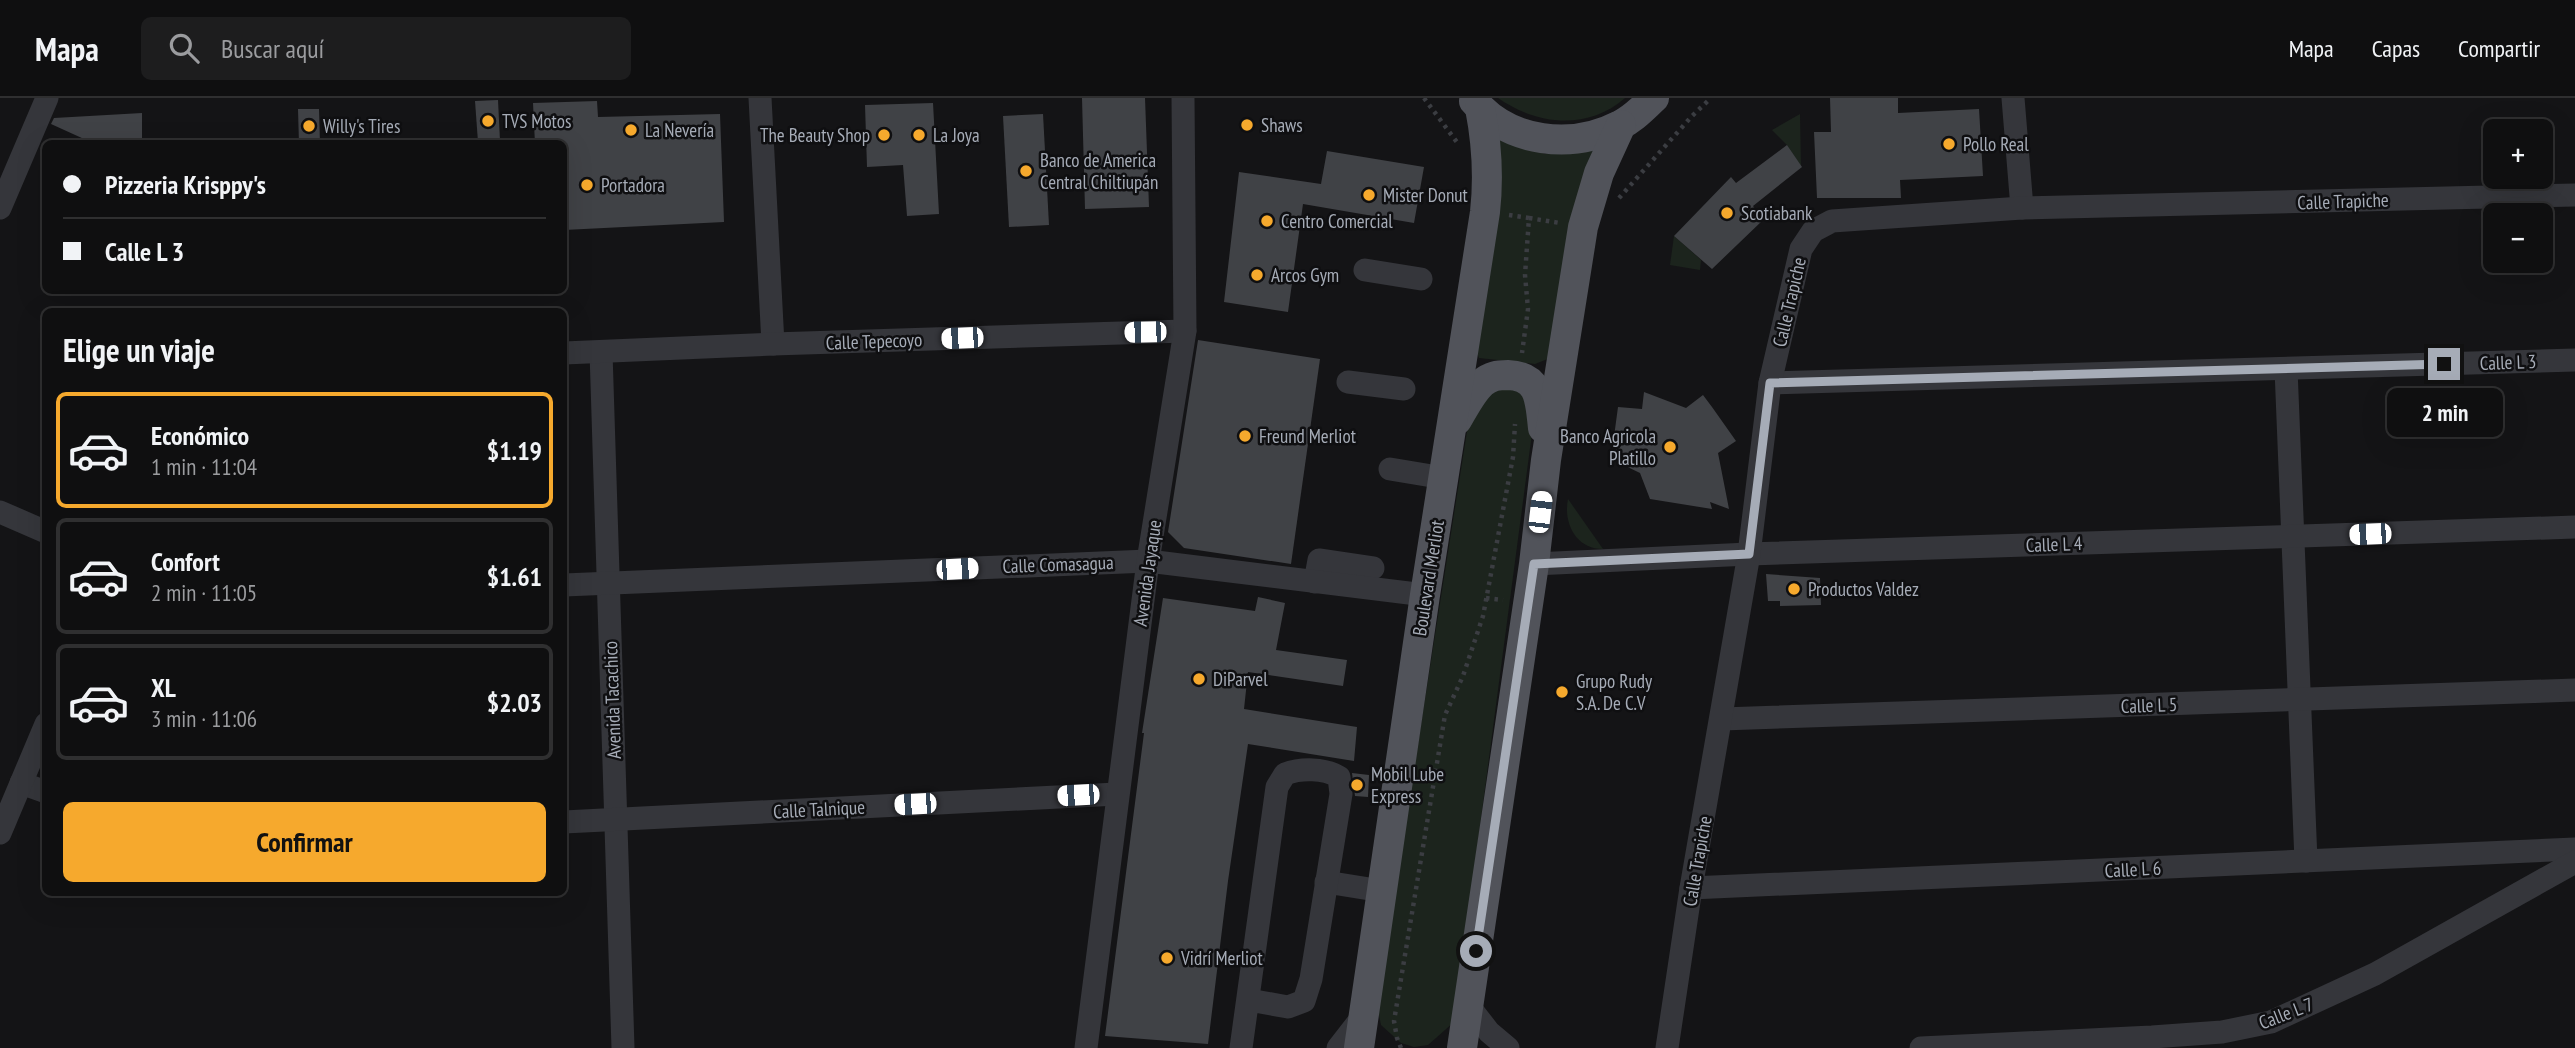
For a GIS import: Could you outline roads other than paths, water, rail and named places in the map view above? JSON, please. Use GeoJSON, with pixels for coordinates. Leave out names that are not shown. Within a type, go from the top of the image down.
{"type":"FeatureCollection","features":[{"type":"Feature","properties":{"kind":"main road"},"geometry":{"type":"LineString","coordinates":[[1475,103],[1500,123],[1523,134],[1548,140],[1573,140],[1598,135],[1621,125],[1639,113],[1654,98]]}},
{"type":"Feature","properties":{"kind":"main road","name":"Boulevard Merliot"},"geometry":{"type":"LineString","coordinates":[[1359,1048],[1425,595],[1485,212],[1489,177],[1487,143],[1475,103]]}},
{"type":"Feature","properties":{"kind":"main road"},"geometry":{"type":"LineString","coordinates":[[1462,1048],[1534,564],[1546,460],[1583,227],[1599,173],[1621,125]]}},
{"type":"Feature","properties":{"kind":"main road"},"geometry":{"type":"LineString","coordinates":[[1453,426],[1481,384],[1495,375],[1519,375],[1529,380],[1538,393],[1546,460]]}},
{"type":"Feature","properties":{"kind":"street"},"geometry":{"type":"LineString","coordinates":[[0,208],[47,98]]}},
{"type":"Feature","properties":{"kind":"street"},"geometry":{"type":"LineString","coordinates":[[760,98],[773,344]]}},
{"type":"Feature","properties":{"kind":"street","name":"Avenida Jayaque"},"geometry":{"type":"LineString","coordinates":[[1086,1048],[1148,561],[1185,331],[1183,98]]}},
{"type":"Feature","properties":{"kind":"street"},"geometry":{"type":"LineString","coordinates":[[2013,98],[2022,208]]}},
{"type":"Feature","properties":{"kind":"street","name":"Calle Trapiche"},"geometry":{"type":"LineString","coordinates":[[1667,1048],[1691,888],[1749,554],[1770,383],[1801,249],[1812,231],[1832,221],[2022,208],[2575,195]]}},
{"type":"Feature","properties":{"kind":"street"},"geometry":{"type":"LineString","coordinates":[[1365,270],[1421,279]]}},
{"type":"Feature","properties":{"kind":"street","name":"Calle Tepecoyo"},"geometry":{"type":"LineString","coordinates":[[567,353],[1185,331]]}},
{"type":"Feature","properties":{"kind":"street","name":"Avenida Tacachico"},"geometry":{"type":"LineString","coordinates":[[601,352],[623,1048]]}},
{"type":"Feature","properties":{"kind":"street","name":"Calle L 3"},"geometry":{"type":"LineString","coordinates":[[1770,383],[2575,360]]}},
{"type":"Feature","properties":{"kind":"street"},"geometry":{"type":"LineString","coordinates":[[2286,369],[2306,861]]}},
{"type":"Feature","properties":{"kind":"street"},"geometry":{"type":"LineString","coordinates":[[1348,382],[1404,389]]}},
{"type":"Feature","properties":{"kind":"street"},"geometry":{"type":"LineString","coordinates":[[1390,469],[1444,478]]}},
{"type":"Feature","properties":{"kind":"street"},"geometry":{"type":"LineString","coordinates":[[0,512],[42,530]]}},
{"type":"Feature","properties":{"kind":"street","name":"Calle L 4"},"geometry":{"type":"LineString","coordinates":[[1534,564],[1749,554],[2575,527]]}},
{"type":"Feature","properties":{"kind":"street"},"geometry":{"type":"LineString","coordinates":[[1315,582],[1319,560],[1373,568]]}},
{"type":"Feature","properties":{"kind":"street","name":"Calle Comasagua"},"geometry":{"type":"LineString","coordinates":[[567,585],[1148,561],[1425,595]]}},
{"type":"Feature","properties":{"kind":"street","name":"Calle L 5"},"geometry":{"type":"LineString","coordinates":[[1722,719],[2575,690]]}},
{"type":"Feature","properties":{"kind":"street"},"geometry":{"type":"LineString","coordinates":[[0,833],[42,733]]}},
{"type":"Feature","properties":{"kind":"street"},"geometry":{"type":"LineString","coordinates":[[1241,1048],[1277,788],[1284,774],[1296,770],[1331,772],[1339,777],[1342,783],[1311,979],[1304,1001],[1288,1007],[1249,1000]]}},
{"type":"Feature","properties":{"kind":"street"},"geometry":{"type":"LineString","coordinates":[[21,783],[42,791]]}},
{"type":"Feature","properties":{"kind":"street","name":"Calle Talnique"},"geometry":{"type":"LineString","coordinates":[[567,822],[1117,794]]}},
{"type":"Feature","properties":{"kind":"street","name":"Calle L 6"},"geometry":{"type":"LineString","coordinates":[[1691,888],[2575,849]]}},
{"type":"Feature","properties":{"kind":"street","name":"Calle L 7"},"geometry":{"type":"LineString","coordinates":[[1921,1048],[2042,1045],[2222,1032],[2271,1023],[2375,974],[2575,862]]}},
{"type":"Feature","properties":{"kind":"street"},"geometry":{"type":"LineString","coordinates":[[1326,882],[1382,891]]}},
{"type":"Feature","properties":{"kind":"street"},"geometry":{"type":"LineString","coordinates":[[1468,1005],[1489,1032],[1508,1048]]}},
{"type":"Feature","properties":{"kind":"street"},"geometry":{"type":"LineString","coordinates":[[1338,1048],[1364,1014]]}},
{"type":"Feature","properties":{"kind":"place","name":"TVS Motos"},"geometry":{"type":"Point","coordinates":[488,121]}},
{"type":"Feature","properties":{"kind":"place","name":"Shaws"},"geometry":{"type":"Point","coordinates":[1247,125]}},
{"type":"Feature","properties":{"kind":"place","name":"Willy's Tires"},"geometry":{"type":"Point","coordinates":[309,126]}},
{"type":"Feature","properties":{"kind":"place","name":"La Nevería"},"geometry":{"type":"Point","coordinates":[631,130]}},
{"type":"Feature","properties":{"kind":"place","name":"The Beauty Shop"},"geometry":{"type":"Point","coordinates":[884,135]}},
{"type":"Feature","properties":{"kind":"place","name":"La Joya"},"geometry":{"type":"Point","coordinates":[919,135]}},
{"type":"Feature","properties":{"kind":"place","name":"Pollo Real"},"geometry":{"type":"Point","coordinates":[1949,144]}},
{"type":"Feature","properties":{"kind":"place","name":"Banco de America Central Chiltiupán"},"geometry":{"type":"Point","coordinates":[1026,171]}},
{"type":"Feature","properties":{"kind":"place","name":"Portadora"},"geometry":{"type":"Point","coordinates":[587,185]}},
{"type":"Feature","properties":{"kind":"place","name":"Mister Donut"},"geometry":{"type":"Point","coordinates":[1369,195]}},
{"type":"Feature","properties":{"kind":"place","name":"Scotiabank"},"geometry":{"type":"Point","coordinates":[1727,213]}},
{"type":"Feature","properties":{"kind":"place","name":"Centro Comercial"},"geometry":{"type":"Point","coordinates":[1267,221]}},
{"type":"Feature","properties":{"kind":"place","name":"Arcos Gym"},"geometry":{"type":"Point","coordinates":[1257,275]}},
{"type":"Feature","properties":{"kind":"place","name":"Freund Merliot"},"geometry":{"type":"Point","coordinates":[1245,436]}},
{"type":"Feature","properties":{"kind":"place","name":"Banco Agricola Platillo"},"geometry":{"type":"Point","coordinates":[1670,447]}},
{"type":"Feature","properties":{"kind":"place","name":"Productos Valdez"},"geometry":{"type":"Point","coordinates":[1794,589]}},
{"type":"Feature","properties":{"kind":"place","name":"DiParvel"},"geometry":{"type":"Point","coordinates":[1199,679]}},
{"type":"Feature","properties":{"kind":"place","name":"Grupo Rudy S.A. De C.V"},"geometry":{"type":"Point","coordinates":[1562,692]}},
{"type":"Feature","properties":{"kind":"place","name":"Mobil Lube Express"},"geometry":{"type":"Point","coordinates":[1357,785]}},
{"type":"Feature","properties":{"kind":"place","name":"Vidrí Merliot"},"geometry":{"type":"Point","coordinates":[1167,958]}}]}
